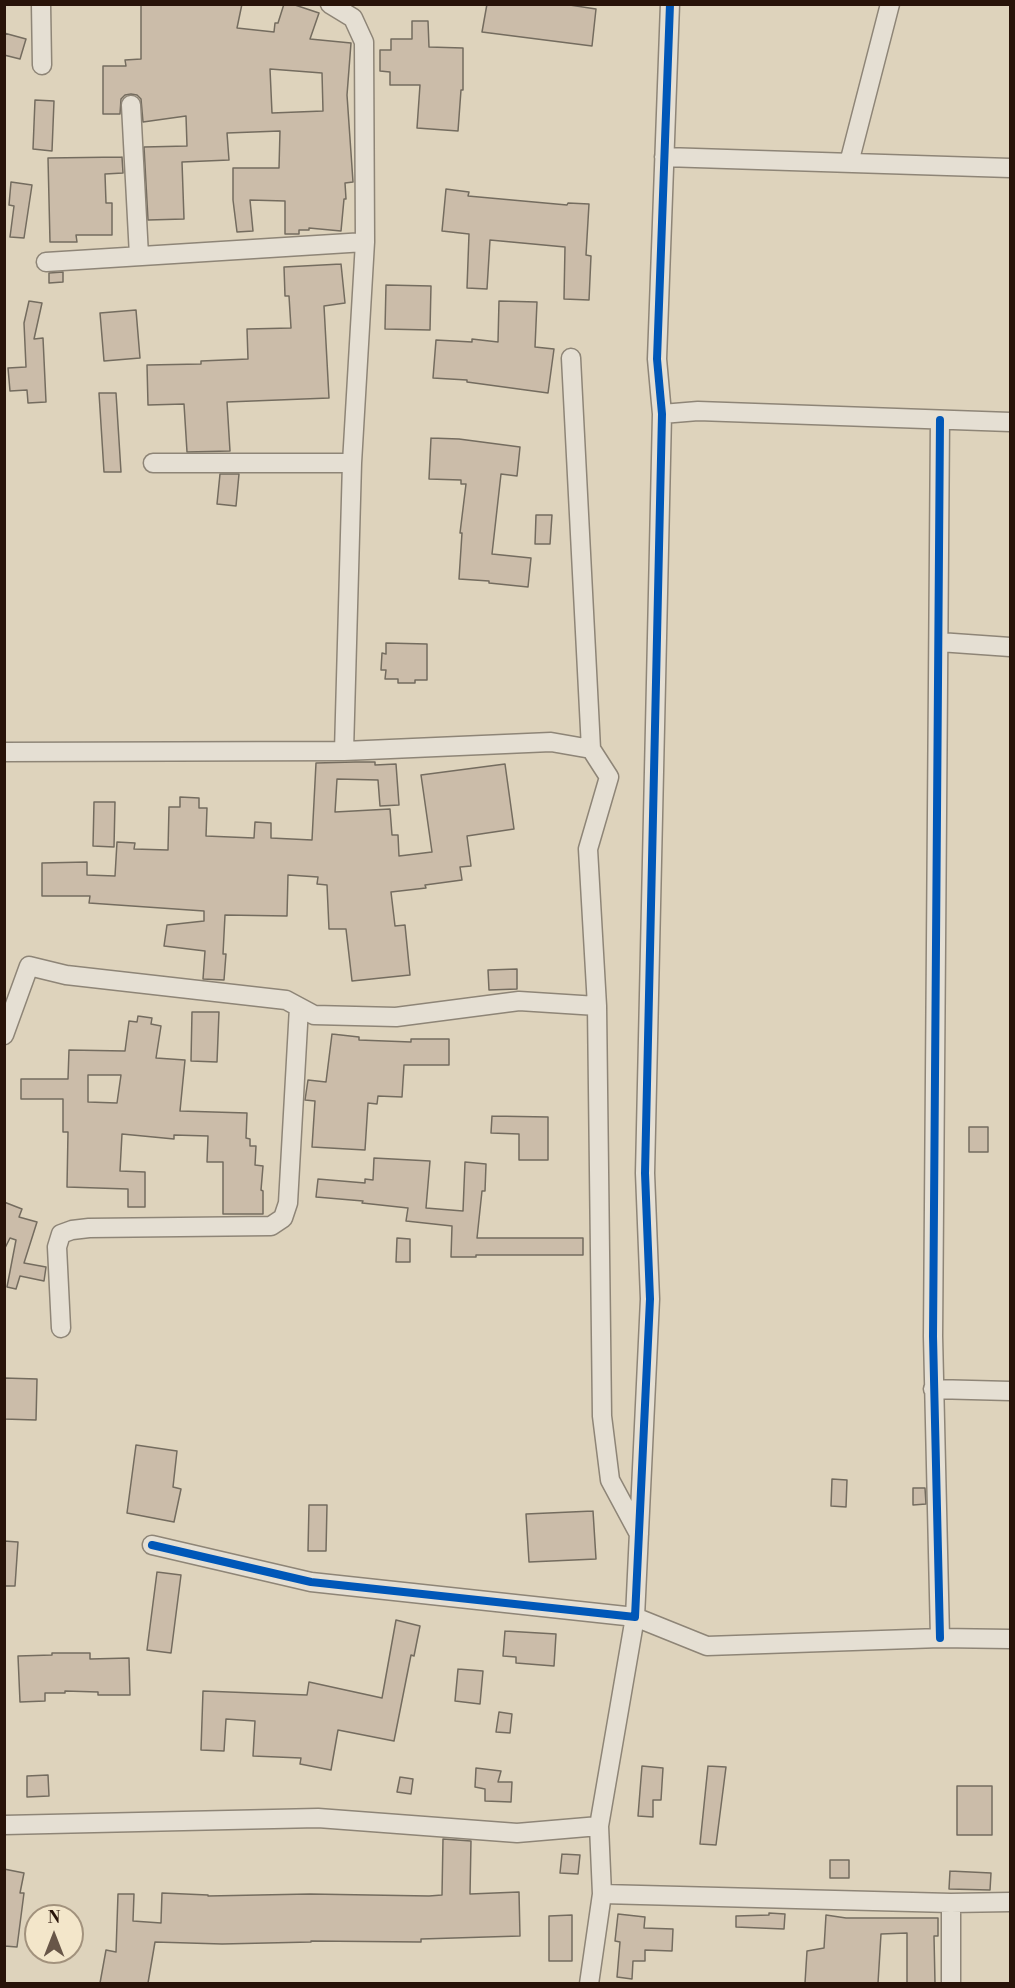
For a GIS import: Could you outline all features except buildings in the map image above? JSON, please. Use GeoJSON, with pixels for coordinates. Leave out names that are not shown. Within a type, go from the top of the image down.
{"type":"FeatureCollection","features":[{"type":"Feature","properties":{"kind":"street"},"geometry":{"type":"LineString","coordinates":[[41,4],[42,65]]}},
{"type":"Feature","properties":{"kind":"street"},"geometry":{"type":"LineString","coordinates":[[330,4],[353,18],[364,42],[365,242],[352,463],[344,751]]}},
{"type":"Feature","properties":{"kind":"street"},"geometry":{"type":"LineString","coordinates":[[589,1983],[602,1894],[599,1826],[635,1617],[650,1299],[645,1173],[662,414],[657,359],[670,4]]}},
{"type":"Feature","properties":{"kind":"street"},"geometry":{"type":"LineString","coordinates":[[849,163],[890,4]]}},
{"type":"Feature","properties":{"kind":"street"},"geometry":{"type":"LineString","coordinates":[[131,105],[139,256]]}},
{"type":"Feature","properties":{"kind":"street"},"geometry":{"type":"LineString","coordinates":[[664,157],[1011,168]]}},
{"type":"Feature","properties":{"kind":"street"},"geometry":{"type":"LineString","coordinates":[[46,262],[365,242]]}},
{"type":"Feature","properties":{"kind":"street"},"geometry":{"type":"LineString","coordinates":[[571,358],[591,749],[609,777],[588,849],[597,1006],[602,1416],[610,1480],[639,1535]]}},
{"type":"Feature","properties":{"kind":"street"},"geometry":{"type":"LineString","coordinates":[[662,414],[698,411],[1011,422]]}},
{"type":"Feature","properties":{"kind":"street"},"geometry":{"type":"LineString","coordinates":[[940,420],[933,1389],[940,1638]]}},
{"type":"Feature","properties":{"kind":"street"},"geometry":{"type":"LineString","coordinates":[[153,463],[352,463]]}},
{"type":"Feature","properties":{"kind":"street"},"geometry":{"type":"LineString","coordinates":[[939,642],[1011,647]]}},
{"type":"Feature","properties":{"kind":"street"},"geometry":{"type":"LineString","coordinates":[[4,752],[344,751],[551,742],[591,749]]}},
{"type":"Feature","properties":{"kind":"street"},"geometry":{"type":"LineString","coordinates":[[4,1035],[29,966],[66,975],[286,1000],[314,1015],[396,1017],[519,1001],[597,1006]]}},
{"type":"Feature","properties":{"kind":"street"},"geometry":{"type":"LineString","coordinates":[[61,1328],[57,1246],[61,1234],[89,1228],[271,1226],[283,1218],[288,1203],[299,1008]]}},
{"type":"Feature","properties":{"kind":"street"},"geometry":{"type":"LineString","coordinates":[[933,1389],[1011,1391]]}},
{"type":"Feature","properties":{"kind":"street"},"geometry":{"type":"LineString","coordinates":[[152,1545],[311,1582],[635,1617],[708,1646],[940,1638],[1011,1639]]}},
{"type":"Feature","properties":{"kind":"street"},"geometry":{"type":"LineString","coordinates":[[4,1825],[318,1818],[517,1833],[599,1826]]}},
{"type":"Feature","properties":{"kind":"street"},"geometry":{"type":"LineString","coordinates":[[602,1894],[951,1903],[1011,1902]]}},
{"type":"Feature","properties":{"kind":"street"},"geometry":{"type":"LineString","coordinates":[[951,1903],[951,1983]]}},
{"type":"Feature","properties":{"kind":"cycle path"},"geometry":{"type":"LineString","coordinates":[[152,1545],[311,1582],[635,1617],[650,1299],[645,1173],[662,414],[657,359],[670,4]]}},
{"type":"Feature","properties":{"kind":"cycle path"},"geometry":{"type":"LineString","coordinates":[[940,420],[933,1336],[940,1638]]}}]}
